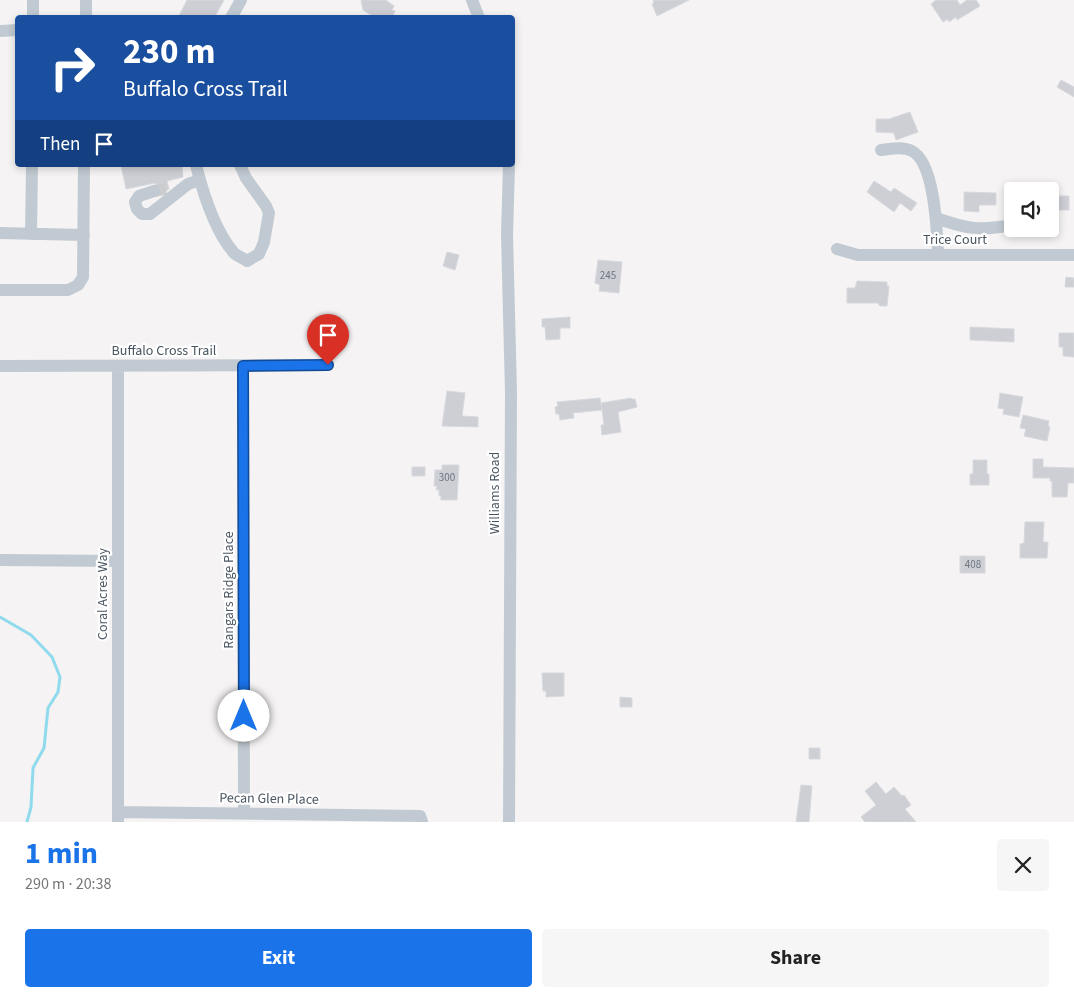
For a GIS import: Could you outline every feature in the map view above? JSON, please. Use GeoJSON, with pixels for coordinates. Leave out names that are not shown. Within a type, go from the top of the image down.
{"type":"FeatureCollection","features":[{"type":"Feature","properties":{"kind":"street"},"geometry":{"type":"LineString","coordinates":[[33,0],[33,15]]}},
{"type":"Feature","properties":{"kind":"street"},"geometry":{"type":"LineString","coordinates":[[86,0],[86,15]]}},
{"type":"Feature","properties":{"kind":"street"},"geometry":{"type":"LineString","coordinates":[[233,15],[241,0]]}},
{"type":"Feature","properties":{"kind":"street"},"geometry":{"type":"LineString","coordinates":[[472,0],[478,15]]}},
{"type":"Feature","properties":{"kind":"street"},"geometry":{"type":"LineString","coordinates":[[0,30],[15,30]]}},
{"type":"Feature","properties":{"kind":"street"},"geometry":{"type":"LineString","coordinates":[[881,150],[897,148],[911,151],[919,157],[927,172],[936,218],[938,255]]}},
{"type":"Feature","properties":{"kind":"street"},"geometry":{"type":"LineString","coordinates":[[31,234],[32,167]]}},
{"type":"Feature","properties":{"kind":"street"},"geometry":{"type":"LineString","coordinates":[[0,290],[68,290],[78,285],[83,277],[84,167]]}},
{"type":"Feature","properties":{"kind":"street"},"geometry":{"type":"LineString","coordinates":[[196,167],[194,182],[213,217],[235,254],[247,261],[259,254],[264,242],[270,214],[241,167]]}},
{"type":"Feature","properties":{"kind":"street","name":"Williams Road"},"geometry":{"type":"LineString","coordinates":[[508,167],[507,235],[510,392],[509,822]]}},
{"type":"Feature","properties":{"kind":"street"},"geometry":{"type":"LineString","coordinates":[[169,188],[194,182]]}},
{"type":"Feature","properties":{"kind":"street"},"geometry":{"type":"LineString","coordinates":[[154,191],[139,196],[135,202],[137,210],[142,214],[150,214],[194,182]]}},
{"type":"Feature","properties":{"kind":"street"},"geometry":{"type":"LineString","coordinates":[[936,218],[970,229],[1004,226]]}},
{"type":"Feature","properties":{"kind":"street"},"geometry":{"type":"LineString","coordinates":[[0,233],[84,235]]}},
{"type":"Feature","properties":{"kind":"street","name":"Trice Court"},"geometry":{"type":"LineString","coordinates":[[837,249],[858,255],[1074,255]]}},
{"type":"Feature","properties":{"kind":"street","name":"Buffalo Cross Trail"},"geometry":{"type":"LineString","coordinates":[[0,366],[328,365]]}},
{"type":"Feature","properties":{"kind":"street","name":"Coral Acres Way"},"geometry":{"type":"LineString","coordinates":[[118,366],[118,817]]}},
{"type":"Feature","properties":{"kind":"street","name":"Rangars Ridge Place"},"geometry":{"type":"LineString","coordinates":[[243,366],[244,814]]}},
{"type":"Feature","properties":{"kind":"street"},"geometry":{"type":"LineString","coordinates":[[0,560],[118,561]]}},
{"type":"Feature","properties":{"kind":"street","name":"Pecan Glen Place"},"geometry":{"type":"LineString","coordinates":[[118,817],[244,814],[420,819]]}},
{"type":"Feature","properties":{"kind":"building"},"geometry":{"type":"Polygon","coordinates":[[[187,0],[224,0],[216,15],[180,15],[187,0]]]}},
{"type":"Feature","properties":{"kind":"building"},"geometry":{"type":"Polygon","coordinates":[[[361,0],[386,0],[394,6],[392,10],[395,11],[393,15],[371,15],[363,10],[361,0]]]}},
{"type":"Feature","properties":{"kind":"building"},"geometry":{"type":"Polygon","coordinates":[[[653,0],[689,0],[657,16],[652,4],[654,3],[653,0]]]}},
{"type":"Feature","properties":{"kind":"building"},"geometry":{"type":"Polygon","coordinates":[[[936,0],[957,0],[960,5],[967,0],[976,0],[980,6],[957,20],[956,17],[949,22],[948,19],[943,22],[931,4],[936,0]]]}},
{"type":"Feature","properties":{"kind":"building"},"geometry":{"type":"Polygon","coordinates":[[[1061,80],[1074,87],[1074,97],[1057,87],[1061,80]]]}},
{"type":"Feature","properties":{"kind":"building"},"geometry":{"type":"Polygon","coordinates":[[[910,112],[918,132],[896,140],[894,133],[876,132],[876,119],[889,119],[910,112]]]}},
{"type":"Feature","properties":{"kind":"building"},"geometry":{"type":"Polygon","coordinates":[[[121,167],[182,167],[183,177],[167,181],[169,189],[161,195],[162,188],[155,183],[126,189],[121,167]]]}},
{"type":"Feature","properties":{"kind":"building"},"geometry":{"type":"Polygon","coordinates":[[[874,181],[891,192],[894,188],[917,203],[911,211],[900,203],[894,212],[867,192],[874,181]]]}},
{"type":"Feature","properties":{"kind":"building"},"geometry":{"type":"Polygon","coordinates":[[[964,192],[996,193],[996,205],[979,205],[979,212],[964,211],[964,192]]]}},
{"type":"Feature","properties":{"kind":"building"},"geometry":{"type":"Polygon","coordinates":[[[1059,196],[1069,196],[1069,210],[1059,210],[1059,196]]]}},
{"type":"Feature","properties":{"kind":"building"},"geometry":{"type":"Polygon","coordinates":[[[447,252],[459,255],[455,270],[443,266],[447,252]]]}},
{"type":"Feature","properties":{"kind":"building"},"geometry":{"type":"Polygon","coordinates":[[[598,260],[622,262],[619,293],[599,291],[600,285],[595,283],[598,260]]]}},
{"type":"Feature","properties":{"kind":"building"},"geometry":{"type":"Polygon","coordinates":[[[1066,277],[1074,278],[1074,287],[1065,287],[1066,277]]]}},
{"type":"Feature","properties":{"kind":"building"},"geometry":{"type":"Polygon","coordinates":[[[857,281],[887,282],[887,286],[889,286],[887,306],[880,306],[878,303],[847,303],[847,288],[855,288],[857,281]]]}},
{"type":"Feature","properties":{"kind":"building"},"geometry":{"type":"Polygon","coordinates":[[[570,317],[570,328],[560,328],[560,339],[546,340],[542,319],[570,317]]]}},
{"type":"Feature","properties":{"kind":"building"},"geometry":{"type":"Polygon","coordinates":[[[970,327],[1014,329],[1014,342],[970,340],[970,327]]]}},
{"type":"Feature","properties":{"kind":"building"},"geometry":{"type":"Polygon","coordinates":[[[1059,333],[1074,333],[1074,357],[1063,356],[1063,347],[1059,347],[1059,333]]]}},
{"type":"Feature","properties":{"kind":"building"},"geometry":{"type":"Polygon","coordinates":[[[447,391],[465,393],[462,416],[478,417],[478,427],[442,426],[447,391]]]}},
{"type":"Feature","properties":{"kind":"building"},"geometry":{"type":"Polygon","coordinates":[[[1000,393],[1023,397],[1019,417],[1003,414],[1004,409],[998,408],[1000,393]]]}},
{"type":"Feature","properties":{"kind":"building"},"geometry":{"type":"Polygon","coordinates":[[[600,398],[602,410],[573,413],[574,418],[560,420],[559,414],[556,414],[555,407],[558,406],[557,402],[600,398]]]}},
{"type":"Feature","properties":{"kind":"building"},"geometry":{"type":"Polygon","coordinates":[[[635,399],[637,407],[618,412],[621,432],[602,435],[601,425],[604,425],[601,403],[635,399]]]}},
{"type":"Feature","properties":{"kind":"building"},"geometry":{"type":"Polygon","coordinates":[[[1023,415],[1049,421],[1048,426],[1050,427],[1047,441],[1024,436],[1026,429],[1020,428],[1023,415]]]}},
{"type":"Feature","properties":{"kind":"building"},"geometry":{"type":"Polygon","coordinates":[[[1033,459],[1043,459],[1043,467],[1074,468],[1074,483],[1068,483],[1067,497],[1052,497],[1052,481],[1050,481],[1050,478],[1033,478],[1033,459]]]}},
{"type":"Feature","properties":{"kind":"building"},"geometry":{"type":"Polygon","coordinates":[[[973,460],[987,460],[989,485],[970,485],[970,474],[973,474],[973,460]]]}},
{"type":"Feature","properties":{"kind":"building"},"geometry":{"type":"Polygon","coordinates":[[[442,465],[459,465],[457,500],[441,500],[439,490],[436,490],[437,486],[434,486],[435,470],[442,470],[442,465]]]}},
{"type":"Feature","properties":{"kind":"building"},"geometry":{"type":"Polygon","coordinates":[[[412,467],[425,467],[425,476],[412,476],[412,467]]]}},
{"type":"Feature","properties":{"kind":"building"},"geometry":{"type":"Polygon","coordinates":[[[1025,522],[1044,522],[1043,542],[1048,542],[1047,558],[1020,558],[1020,544],[1024,543],[1025,522]]]}},
{"type":"Feature","properties":{"kind":"building"},"geometry":{"type":"Polygon","coordinates":[[[960,556],[985,556],[985,573],[960,573],[960,556]]]}},
{"type":"Feature","properties":{"kind":"building"},"geometry":{"type":"Polygon","coordinates":[[[542,673],[564,673],[564,696],[546,697],[546,691],[543,691],[542,673]]]}},
{"type":"Feature","properties":{"kind":"building"},"geometry":{"type":"Polygon","coordinates":[[[620,697],[632,698],[632,707],[620,707],[620,697]]]}},
{"type":"Feature","properties":{"kind":"building"},"geometry":{"type":"Polygon","coordinates":[[[809,748],[820,748],[820,759],[809,759],[809,748]]]}},
{"type":"Feature","properties":{"kind":"building"},"geometry":{"type":"Polygon","coordinates":[[[876,782],[886,794],[894,787],[902,796],[904,795],[911,805],[905,809],[916,822],[865,822],[861,817],[876,805],[865,791],[876,782]]]}},
{"type":"Feature","properties":{"kind":"building"},"geometry":{"type":"Polygon","coordinates":[[[801,785],[812,786],[809,822],[796,822],[801,785]]]}},
{"type":"Feature","properties":{"kind":"waterway"},"geometry":{"type":"LineString","coordinates":[[0,617],[31,635],[52,657],[60,677],[58,692],[48,708],[44,748],[33,768],[31,807],[27,822]]}},
{"type":"Feature","properties":{"kind":"tunnel"},"geometry":{"type":"LineString","coordinates":[[154,191],[169,188]]}},
{"type":"Feature","properties":{"kind":"route"},"geometry":{"type":"LineString","coordinates":[[244,716],[243,366],[328,365]]}}]}
